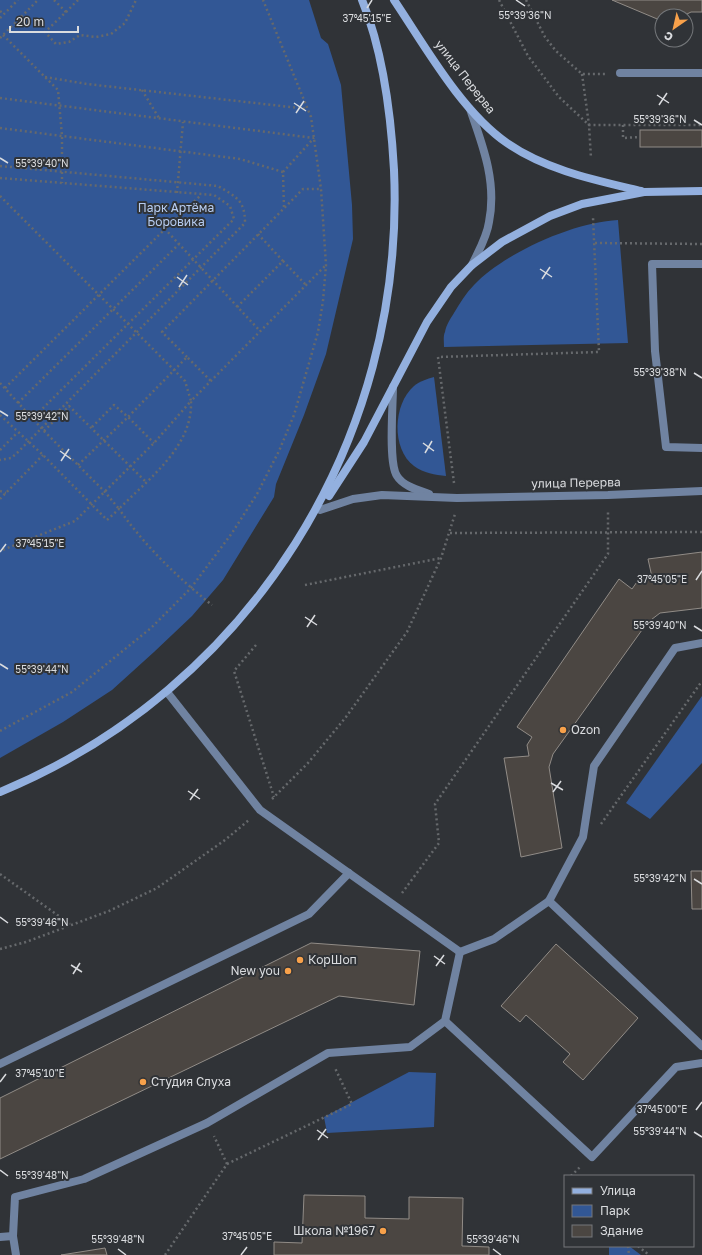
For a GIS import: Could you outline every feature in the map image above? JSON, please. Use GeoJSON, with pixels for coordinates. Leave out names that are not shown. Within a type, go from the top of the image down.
{"type":"FeatureCollection","features":[{"type":"Feature","properties":{"kind":"main road"},"geometry":{"type":"LineString","coordinates":[[0,792],[27,781],[76,755],[123,725],[167,692],[196,665],[234,626],[280,568],[321,501],[348,444],[364,400],[381,337],[392,272],[396,206],[393,140],[383,75],[362,0]]}},
{"type":"Feature","properties":{"kind":"main road","name":"улица Перерва"},"geometry":{"type":"LineString","coordinates":[[394,0],[443,73],[469,107],[490,129],[507,143],[545,163],[588,178],[644,192]]}},
{"type":"Feature","properties":{"kind":"main road","name":"улица Перерва"},"geometry":{"type":"LineString","coordinates":[[280,568],[364,442],[427,322],[451,287],[472,265],[502,242],[550,216],[582,204],[644,192],[702,191]]}},
{"type":"Feature","properties":{"kind":"street"},"geometry":{"type":"LineString","coordinates":[[620,73],[702,73]]}},
{"type":"Feature","properties":{"kind":"street"},"geometry":{"type":"LineString","coordinates":[[469,107],[486,151],[492,190],[489,224],[472,265]]}},
{"type":"Feature","properties":{"kind":"street"},"geometry":{"type":"LineString","coordinates":[[702,264],[652,264],[655,351],[666,448],[702,448]]}},
{"type":"Feature","properties":{"kind":"street","name":"улица Перерва"},"geometry":{"type":"LineString","coordinates":[[393,387],[393,463],[397,476],[411,487],[430,494],[454,497]]}},
{"type":"Feature","properties":{"kind":"street","name":"улица Перерва"},"geometry":{"type":"LineString","coordinates":[[320,510],[353,499],[382,495],[454,497],[608,495],[702,491]]}},
{"type":"Feature","properties":{"kind":"street"},"geometry":{"type":"LineString","coordinates":[[460,952],[494,939],[549,901],[583,838],[594,766],[676,648],[702,643]]}},
{"type":"Feature","properties":{"kind":"street"},"geometry":{"type":"LineString","coordinates":[[167,692],[260,810],[460,952]]}},
{"type":"Feature","properties":{"kind":"street"},"geometry":{"type":"LineString","coordinates":[[0,1064],[309,914],[349,873]]}},
{"type":"Feature","properties":{"kind":"street"},"geometry":{"type":"LineString","coordinates":[[549,901],[702,1046]]}},
{"type":"Feature","properties":{"kind":"street"},"geometry":{"type":"LineString","coordinates":[[16,1255],[13,1236],[15,1197],[84,1179],[207,1123],[328,1053],[410,1047],[445,1021],[460,952]]}},
{"type":"Feature","properties":{"kind":"street"},"geometry":{"type":"LineString","coordinates":[[445,1021],[592,1157],[676,1067],[702,1063]]}},
{"type":"Feature","properties":{"kind":"street"},"geometry":{"type":"LineString","coordinates":[[0,1238],[13,1236]]}},
{"type":"Feature","properties":{"kind":"path"},"geometry":{"type":"LineString","coordinates":[[0,18],[18,0]]}},
{"type":"Feature","properties":{"kind":"path"},"geometry":{"type":"LineString","coordinates":[[0,38],[38,0]]}},
{"type":"Feature","properties":{"kind":"path"},"geometry":{"type":"LineString","coordinates":[[54,0],[66,12]]}},
{"type":"Feature","properties":{"kind":"path"},"geometry":{"type":"LineString","coordinates":[[78,0],[45,32],[56,44],[69,42],[80,35],[96,37],[111,34],[125,23],[136,0]]}},
{"type":"Feature","properties":{"kind":"path"},"geometry":{"type":"LineString","coordinates":[[0,731],[72,692],[151,628],[191,588],[232,533],[257,494],[279,451],[294,415],[318,332],[326,265],[322,189],[311,117],[263,0]]}},
{"type":"Feature","properties":{"kind":"path"},"geometry":{"type":"LineString","coordinates":[[499,0],[528,56],[559,97],[589,125],[702,124]]}},
{"type":"Feature","properties":{"kind":"path"},"geometry":{"type":"LineString","coordinates":[[526,0],[545,37],[556,51],[582,74],[589,125],[591,158]]}},
{"type":"Feature","properties":{"kind":"path"},"geometry":{"type":"LineString","coordinates":[[0,11],[4,14]]}},
{"type":"Feature","properties":{"kind":"path"},"geometry":{"type":"LineString","coordinates":[[3,35],[58,90],[62,136],[62,183]]}},
{"type":"Feature","properties":{"kind":"path"},"geometry":{"type":"LineString","coordinates":[[582,74],[620,73]]}},
{"type":"Feature","properties":{"kind":"path"},"geometry":{"type":"LineString","coordinates":[[45,77],[87,84],[308,109]]}},
{"type":"Feature","properties":{"kind":"path"},"geometry":{"type":"LineString","coordinates":[[142,90],[159,118]]}},
{"type":"Feature","properties":{"kind":"path"},"geometry":{"type":"LineString","coordinates":[[0,98],[314,138]]}},
{"type":"Feature","properties":{"kind":"path"},"geometry":{"type":"LineString","coordinates":[[177,193],[183,122]]}},
{"type":"Feature","properties":{"kind":"path"},"geometry":{"type":"LineString","coordinates":[[623,125],[623,138],[640,137]]}},
{"type":"Feature","properties":{"kind":"path"},"geometry":{"type":"LineString","coordinates":[[0,128],[240,159],[283,172]]}},
{"type":"Feature","properties":{"kind":"path"},"geometry":{"type":"LineString","coordinates":[[284,208],[283,172],[314,138]]}},
{"type":"Feature","properties":{"kind":"path"},"geometry":{"type":"LineString","coordinates":[[0,166],[218,186],[240,200],[245,210],[245,223],[42,430]]}},
{"type":"Feature","properties":{"kind":"path"},"geometry":{"type":"LineString","coordinates":[[0,178],[214,195],[230,206],[234,219],[32,419]]}},
{"type":"Feature","properties":{"kind":"path"},"geometry":{"type":"LineString","coordinates":[[211,381],[162,332],[303,189],[322,189]]}},
{"type":"Feature","properties":{"kind":"path"},"geometry":{"type":"LineString","coordinates":[[5,388],[201,194]]}},
{"type":"Feature","properties":{"kind":"path"},"geometry":{"type":"LineString","coordinates":[[0,196],[185,381],[191,401],[192,415],[188,428],[166,461],[107,520],[43,455],[17,433],[0,415]]}},
{"type":"Feature","properties":{"kind":"path"},"geometry":{"type":"LineString","coordinates":[[0,949],[26,942],[70,924],[109,911],[157,888],[225,840],[260,810],[308,763],[370,685],[407,632],[441,558],[450,533],[455,517],[454,497],[438,357],[599,352],[593,217]]}},
{"type":"Feature","properties":{"kind":"path"},"geometry":{"type":"LineString","coordinates":[[165,229],[260,331]]}},
{"type":"Feature","properties":{"kind":"path"},"geometry":{"type":"LineString","coordinates":[[258,234],[306,285]]}},
{"type":"Feature","properties":{"kind":"path"},"geometry":{"type":"LineString","coordinates":[[594,242],[702,244]]}},
{"type":"Feature","properties":{"kind":"path"},"geometry":{"type":"LineString","coordinates":[[18,403],[179,244]]}},
{"type":"Feature","properties":{"kind":"path"},"geometry":{"type":"LineString","coordinates":[[237,307],[283,261]]}},
{"type":"Feature","properties":{"kind":"path"},"geometry":{"type":"LineString","coordinates":[[0,551],[75,521],[154,443],[191,401],[326,265]]}},
{"type":"Feature","properties":{"kind":"path"},"geometry":{"type":"LineString","coordinates":[[78,465],[128,417],[186,357]]}},
{"type":"Feature","properties":{"kind":"path"},"geometry":{"type":"LineString","coordinates":[[0,383],[42,430],[105,492],[136,534],[191,588],[212,605]]}},
{"type":"Feature","properties":{"kind":"path"},"geometry":{"type":"LineString","coordinates":[[92,427],[114,405],[154,443]]}},
{"type":"Feature","properties":{"kind":"path"},"geometry":{"type":"LineString","coordinates":[[0,460],[11,458],[70,406],[146,482]]}},
{"type":"Feature","properties":{"kind":"path"},"geometry":{"type":"LineString","coordinates":[[0,450],[17,433]]}},
{"type":"Feature","properties":{"kind":"path"},"geometry":{"type":"LineString","coordinates":[[0,499],[43,455]]}},
{"type":"Feature","properties":{"kind":"path"},"geometry":{"type":"LineString","coordinates":[[0,491],[6,493]]}},
{"type":"Feature","properties":{"kind":"path"},"geometry":{"type":"LineString","coordinates":[[394,905],[438,842],[435,804],[608,554],[608,495]]}},
{"type":"Feature","properties":{"kind":"path"},"geometry":{"type":"LineString","coordinates":[[450,533],[702,532]]}},
{"type":"Feature","properties":{"kind":"path"},"geometry":{"type":"LineString","coordinates":[[305,585],[441,558]]}},
{"type":"Feature","properties":{"kind":"path"},"geometry":{"type":"LineString","coordinates":[[256,645],[234,671],[274,797]]}},
{"type":"Feature","properties":{"kind":"path"},"geometry":{"type":"LineString","coordinates":[[583,838],[603,824],[702,681]]}},
{"type":"Feature","properties":{"kind":"path"},"geometry":{"type":"LineString","coordinates":[[0,874],[70,924]]}},
{"type":"Feature","properties":{"kind":"path"},"geometry":{"type":"LineString","coordinates":[[165,1255],[227,1164],[352,1104],[328,1053]]}},
{"type":"Feature","properties":{"kind":"path"},"geometry":{"type":"LineString","coordinates":[[207,1123],[227,1164]]}},
{"type":"Feature","properties":{"kind":"path"},"geometry":{"type":"LineString","coordinates":[[639,1247],[649,1255]]}},
{"type":"Feature","properties":{"kind":"green space","name":"Парк Артёма Боровика"},"geometry":{"type":"Polygon","coordinates":[[[0,0],[309,0],[321,38],[328,44],[341,85],[352,205],[353,239],[326,354],[304,415],[276,484],[274,497],[223,580],[192,616],[112,690],[63,722],[0,758],[0,0]]]}},
{"type":"Feature","properties":{"kind":"green space"},"geometry":{"type":"Polygon","coordinates":[[[618,220],[628,343],[444,347],[444,334],[450,319],[468,291],[487,273],[521,251],[541,241],[581,226],[618,220]]]}},
{"type":"Feature","properties":{"kind":"green space"},"geometry":{"type":"Polygon","coordinates":[[[434,377],[446,476],[430,473],[414,466],[401,449],[398,438],[399,415],[407,394],[414,386],[426,379],[434,377]]]}},
{"type":"Feature","properties":{"kind":"green space"},"geometry":{"type":"Polygon","coordinates":[[[702,696],[702,763],[650,819],[626,803],[702,696]]]}},
{"type":"Feature","properties":{"kind":"green space"},"geometry":{"type":"Polygon","coordinates":[[[409,1072],[436,1073],[434,1127],[327,1133],[324,1117],[409,1072]]]}},
{"type":"Feature","properties":{"kind":"green space"},"geometry":{"type":"Polygon","coordinates":[[[609,1247],[630,1247],[641,1255],[609,1255],[609,1247]]]}},
{"type":"Feature","properties":{"kind":"building"},"geometry":{"type":"Polygon","coordinates":[[[612,0],[702,0],[702,12],[694,12],[694,8],[654,8],[654,18],[612,0]]]}},
{"type":"Feature","properties":{"kind":"building"},"geometry":{"type":"Polygon","coordinates":[[[640,130],[702,130],[702,147],[640,147],[640,130]]]}},
{"type":"Feature","properties":{"kind":"building"},"geometry":{"type":"Polygon","coordinates":[[[702,552],[702,608],[660,613],[647,623],[553,754],[549,767],[562,848],[521,857],[504,758],[529,756],[527,745],[532,737],[517,727],[619,579],[632,589],[639,579],[652,577],[648,559],[702,552]]]}},
{"type":"Feature","properties":{"kind":"building"},"geometry":{"type":"Polygon","coordinates":[[[691,871],[702,871],[702,909],[692,909],[691,871]]]}},
{"type":"Feature","properties":{"kind":"building"},"geometry":{"type":"Polygon","coordinates":[[[311,943],[420,951],[414,1005],[339,996],[0,1159],[0,1098],[311,943]]]}},
{"type":"Feature","properties":{"kind":"building"},"geometry":{"type":"Polygon","coordinates":[[[556,944],[638,1018],[583,1080],[563,1062],[570,1054],[526,1015],[520,1022],[501,1006],[556,944]]]}},
{"type":"Feature","properties":{"kind":"building","name":"Школа №1967"},"geometry":{"type":"Polygon","coordinates":[[[304,1195],[365,1196],[365,1218],[409,1219],[409,1197],[463,1198],[462,1246],[489,1247],[489,1255],[274,1255],[274,1242],[302,1243],[304,1195]]]}},
{"type":"Feature","properties":{"kind":"building"},"geometry":{"type":"Polygon","coordinates":[[[105,1248],[107,1255],[61,1255],[105,1248]]]}},
{"type":"Feature","properties":{"kind":"place","name":"Ozon"},"geometry":{"type":"Point","coordinates":[563,730]}},
{"type":"Feature","properties":{"kind":"place","name":"КорШоп"},"geometry":{"type":"Point","coordinates":[300,960]}},
{"type":"Feature","properties":{"kind":"place","name":"New you"},"geometry":{"type":"Point","coordinates":[288,971]}},
{"type":"Feature","properties":{"kind":"place","name":"Студия Слуха"},"geometry":{"type":"Point","coordinates":[143,1082]}},
{"type":"Feature","properties":{"kind":"place","name":"Школа №1967"},"geometry":{"type":"Point","coordinates":[383,1231]}}]}
